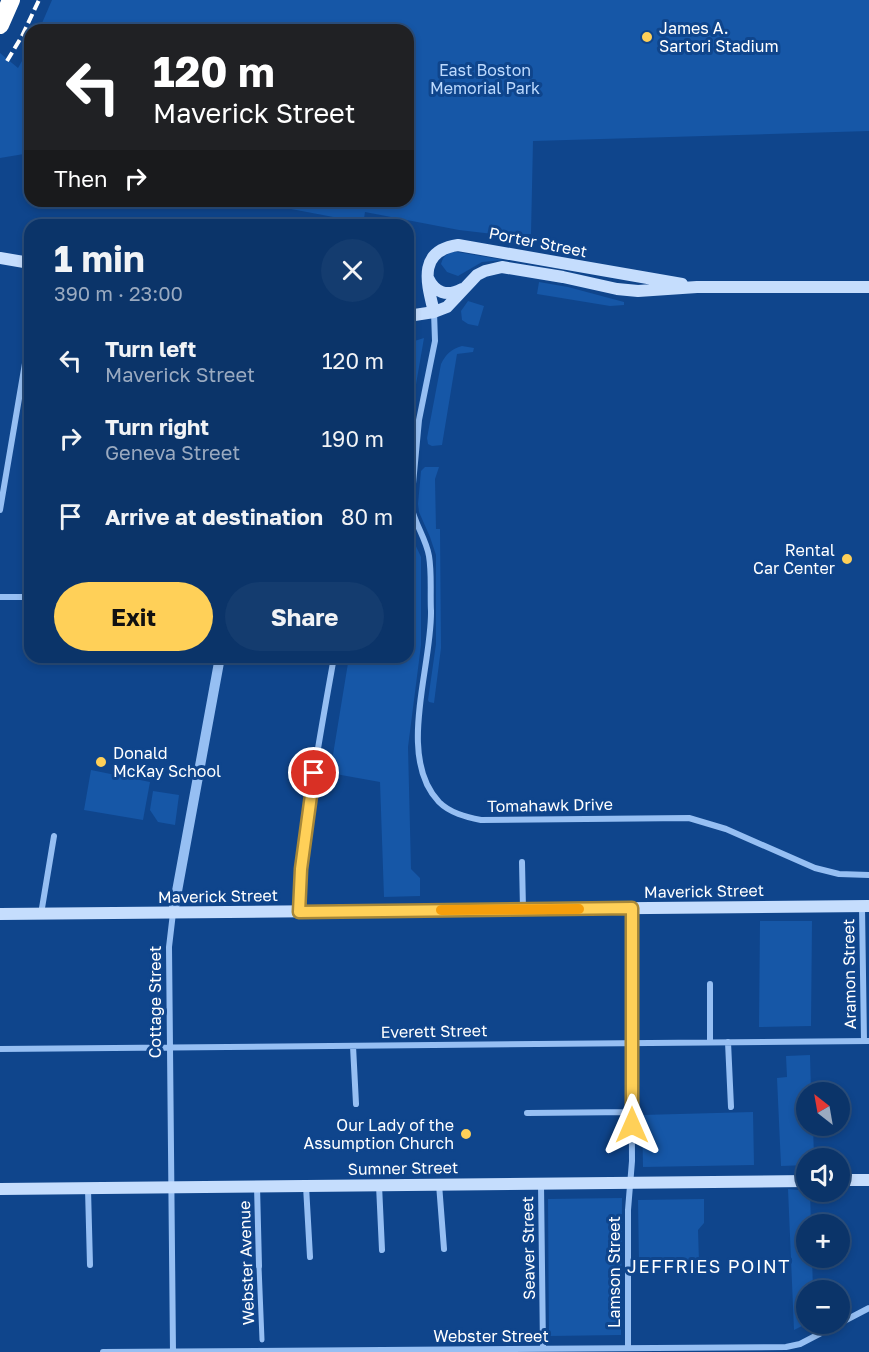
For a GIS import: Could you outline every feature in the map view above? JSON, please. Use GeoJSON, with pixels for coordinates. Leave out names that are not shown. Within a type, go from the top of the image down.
{"type":"FeatureCollection","features":[{"type":"Feature","properties":{"kind":"highway"},"geometry":{"type":"LineString","coordinates":[[0,25],[11,0]]}},
{"type":"Feature","properties":{"kind":"main road","name":"Porter Street"},"geometry":{"type":"LineString","coordinates":[[428,277],[430,261],[436,252],[446,247],[464,245],[697,287]]}},
{"type":"Feature","properties":{"kind":"main road"},"geometry":{"type":"LineString","coordinates":[[0,258],[24,262]]}},
{"type":"Feature","properties":{"kind":"main road","name":"Porter Street"},"geometry":{"type":"LineString","coordinates":[[414,315],[434,312],[452,304],[477,275],[502,267],[627,291],[649,292],[697,287],[869,287]]}},
{"type":"Feature","properties":{"kind":"main road"},"geometry":{"type":"LineString","coordinates":[[428,277],[431,285],[441,293],[455,293],[464,288]]}},
{"type":"Feature","properties":{"kind":"main road"},"geometry":{"type":"LineString","coordinates":[[428,277],[434,312]]}},
{"type":"Feature","properties":{"kind":"main road","name":"Maverick Street"},"geometry":{"type":"LineString","coordinates":[[0,915],[865,906]]}},
{"type":"Feature","properties":{"kind":"main road","name":"Sumner Street"},"geometry":{"type":"LineString","coordinates":[[0,1189],[796,1180]]}},
{"type":"Feature","properties":{"kind":"main road"},"geometry":{"type":"LineString","coordinates":[[850,1180],[869,1180]]}},
{"type":"Feature","properties":{"kind":"street","name":"Tomahawk Drive"},"geometry":{"type":"LineString","coordinates":[[414,480],[419,420],[435,341],[434,312]]}},
{"type":"Feature","properties":{"kind":"street"},"geometry":{"type":"LineString","coordinates":[[0,510],[24,369]]}},
{"type":"Feature","properties":{"kind":"street","name":"Tomahawk Drive"},"geometry":{"type":"LineString","coordinates":[[414,518],[429,556],[431,615],[417,737],[419,764],[430,789],[439,802],[451,811],[481,820],[689,818],[726,829],[815,868],[844,875],[869,875]]}},
{"type":"Feature","properties":{"kind":"street"},"geometry":{"type":"LineString","coordinates":[[0,597],[24,597]]}},
{"type":"Feature","properties":{"kind":"street","name":"Cottage Street"},"geometry":{"type":"LineString","coordinates":[[173,1352],[169,947],[173,913],[219,663]]}},
{"type":"Feature","properties":{"kind":"street"},"geometry":{"type":"LineString","coordinates":[[299,912],[301,869],[317,753],[333,663]]}},
{"type":"Feature","properties":{"kind":"street"},"geometry":{"type":"LineString","coordinates":[[41,914],[54,836]]}},
{"type":"Feature","properties":{"kind":"street"},"geometry":{"type":"LineString","coordinates":[[522,862],[523,910]]}},
{"type":"Feature","properties":{"kind":"street","name":"Aramon Street"},"geometry":{"type":"LineString","coordinates":[[865,906],[866,1041]]}},
{"type":"Feature","properties":{"kind":"street","name":"Lamson Street"},"geometry":{"type":"LineString","coordinates":[[628,1348],[628,1210],[632,1161],[632,908]]}},
{"type":"Feature","properties":{"kind":"street"},"geometry":{"type":"LineString","coordinates":[[710,984],[710,1042]]}},
{"type":"Feature","properties":{"kind":"street","name":"Everett Street"},"geometry":{"type":"LineString","coordinates":[[0,1049],[866,1041]]}},
{"type":"Feature","properties":{"kind":"street"},"geometry":{"type":"LineString","coordinates":[[728,1042],[730,1107]]}},
{"type":"Feature","properties":{"kind":"street"},"geometry":{"type":"LineString","coordinates":[[353,1046],[356,1104]]}},
{"type":"Feature","properties":{"kind":"street"},"geometry":{"type":"LineString","coordinates":[[527,1113],[632,1112]]}},
{"type":"Feature","properties":{"kind":"street","name":"Seaver Street"},"geometry":{"type":"LineString","coordinates":[[541,1183],[543,1349]]}},
{"type":"Feature","properties":{"kind":"street"},"geometry":{"type":"LineString","coordinates":[[440,1184],[444,1249]]}},
{"type":"Feature","properties":{"kind":"street"},"geometry":{"type":"LineString","coordinates":[[379,1185],[382,1250]]}},
{"type":"Feature","properties":{"kind":"street","name":"Webster Avenue"},"geometry":{"type":"LineString","coordinates":[[257,1186],[262,1340]]}},
{"type":"Feature","properties":{"kind":"street"},"geometry":{"type":"LineString","coordinates":[[306,1186],[310,1257]]}},
{"type":"Feature","properties":{"kind":"street"},"geometry":{"type":"LineString","coordinates":[[88,1188],[90,1264]]}},
{"type":"Feature","properties":{"kind":"street","name":"Webster Street"},"geometry":{"type":"LineString","coordinates":[[103,1352],[483,1351],[628,1348],[741,1350],[793,1346],[869,1308]]}},
{"type":"Feature","properties":{"kind":"green space","name":"East Boston Memorial Park"},"geometry":{"type":"Polygon","coordinates":[[[52,0],[869,0],[869,131],[533,141],[531,234],[493,234],[459,230],[414,221],[414,219],[365,212],[364,219],[344,219],[281,207],[414,207],[414,24],[42,24],[52,0]]]}},
{"type":"Feature","properties":{"kind":"green space"},"geometry":{"type":"Polygon","coordinates":[[[0,53],[18,68],[24,58],[24,154],[0,158],[0,53]]]}},
{"type":"Feature","properties":{"kind":"green space"},"geometry":{"type":"Polygon","coordinates":[[[452,252],[504,260],[482,262],[458,276],[447,272],[441,264],[445,256],[452,252]]]}},
{"type":"Feature","properties":{"kind":"green space"},"geometry":{"type":"Polygon","coordinates":[[[539,282],[624,302],[624,305],[610,306],[537,294],[539,282]]]}},
{"type":"Feature","properties":{"kind":"green space"},"geometry":{"type":"Polygon","coordinates":[[[468,301],[484,306],[478,326],[462,320],[461,311],[468,301]]]}},
{"type":"Feature","properties":{"kind":"green space"},"geometry":{"type":"Polygon","coordinates":[[[424,338],[414,396],[414,341],[424,338]]]}},
{"type":"Feature","properties":{"kind":"green space"},"geometry":{"type":"Polygon","coordinates":[[[462,346],[474,348],[473,352],[457,354],[442,445],[432,446],[428,444],[427,438],[441,364],[449,352],[462,346]]]}},
{"type":"Feature","properties":{"kind":"green space"},"geometry":{"type":"Polygon","coordinates":[[[425,467],[439,467],[435,479],[436,529],[440,529],[441,648],[434,703],[428,700],[436,644],[436,555],[418,504],[421,471],[425,467]]]}},
{"type":"Feature","properties":{"kind":"green space"},"geometry":{"type":"Polygon","coordinates":[[[414,542],[421,557],[421,645],[408,747],[411,869],[420,878],[420,896],[384,897],[380,782],[330,773],[348,663],[414,663],[414,542]]]}},
{"type":"Feature","properties":{"kind":"green space"},"geometry":{"type":"Polygon","coordinates":[[[91,770],[150,782],[143,820],[84,810],[91,770]]]}},
{"type":"Feature","properties":{"kind":"green space"},"geometry":{"type":"Polygon","coordinates":[[[153,791],[179,795],[175,825],[158,822],[150,810],[153,791]]]}},
{"type":"Feature","properties":{"kind":"green space"},"geometry":{"type":"Polygon","coordinates":[[[760,921],[812,921],[811,1026],[759,1027],[760,921]]]}},
{"type":"Feature","properties":{"kind":"green space"},"geometry":{"type":"Polygon","coordinates":[[[810,1055],[811,1082],[796,1082],[796,1136],[813,1136],[814,1148],[796,1148],[796,1165],[781,1166],[777,1078],[787,1077],[786,1056],[810,1055]]]}},
{"type":"Feature","properties":{"kind":"green space"},"geometry":{"type":"Polygon","coordinates":[[[753,1112],[754,1165],[643,1167],[642,1115],[753,1112]]]}},
{"type":"Feature","properties":{"kind":"green space"},"geometry":{"type":"Polygon","coordinates":[[[788,1189],[796,1190],[796,1202],[810,1202],[811,1214],[796,1214],[796,1268],[812,1268],[813,1280],[796,1280],[796,1329],[794,1330],[788,1189]]]}},
{"type":"Feature","properties":{"kind":"green space"},"geometry":{"type":"Polygon","coordinates":[[[622,1198],[621,1335],[549,1336],[548,1199],[622,1198]]]}},
{"type":"Feature","properties":{"kind":"green space"},"geometry":{"type":"Polygon","coordinates":[[[704,1199],[704,1223],[698,1230],[699,1262],[639,1262],[638,1200],[704,1199]]]}},
{"type":"Feature","properties":{"kind":"railway"},"geometry":{"type":"LineString","coordinates":[[28,24],[39,0]]}},
{"type":"Feature","properties":{"kind":"railway"},"geometry":{"type":"LineString","coordinates":[[7,61],[24,32]]}},
{"type":"Feature","properties":{"kind":"slow traffic"},"geometry":{"type":"LineString","coordinates":[[441,910],[579,909]]}},
{"type":"Feature","properties":{"kind":"place","name":"James A. Sartori Stadium"},"geometry":{"type":"Point","coordinates":[647,37]}},
{"type":"Feature","properties":{"kind":"place","name":"Rental Car Center"},"geometry":{"type":"Point","coordinates":[847,559]}},
{"type":"Feature","properties":{"kind":"place","name":"Donald McKay School"},"geometry":{"type":"Point","coordinates":[101,762]}},
{"type":"Feature","properties":{"kind":"place","name":"Our Lady of the Assumption Church"},"geometry":{"type":"Point","coordinates":[466,1134]}},
{"type":"Feature","properties":{"kind":"district","name":"JEFFRIES POINT"},"geometry":{"type":"Point","coordinates":[709,1266]}},
{"type":"Feature","properties":{"kind":"route"},"geometry":{"type":"LineString","coordinates":[[314,773],[301,869],[299,912],[632,908],[632,1125]]}}]}
